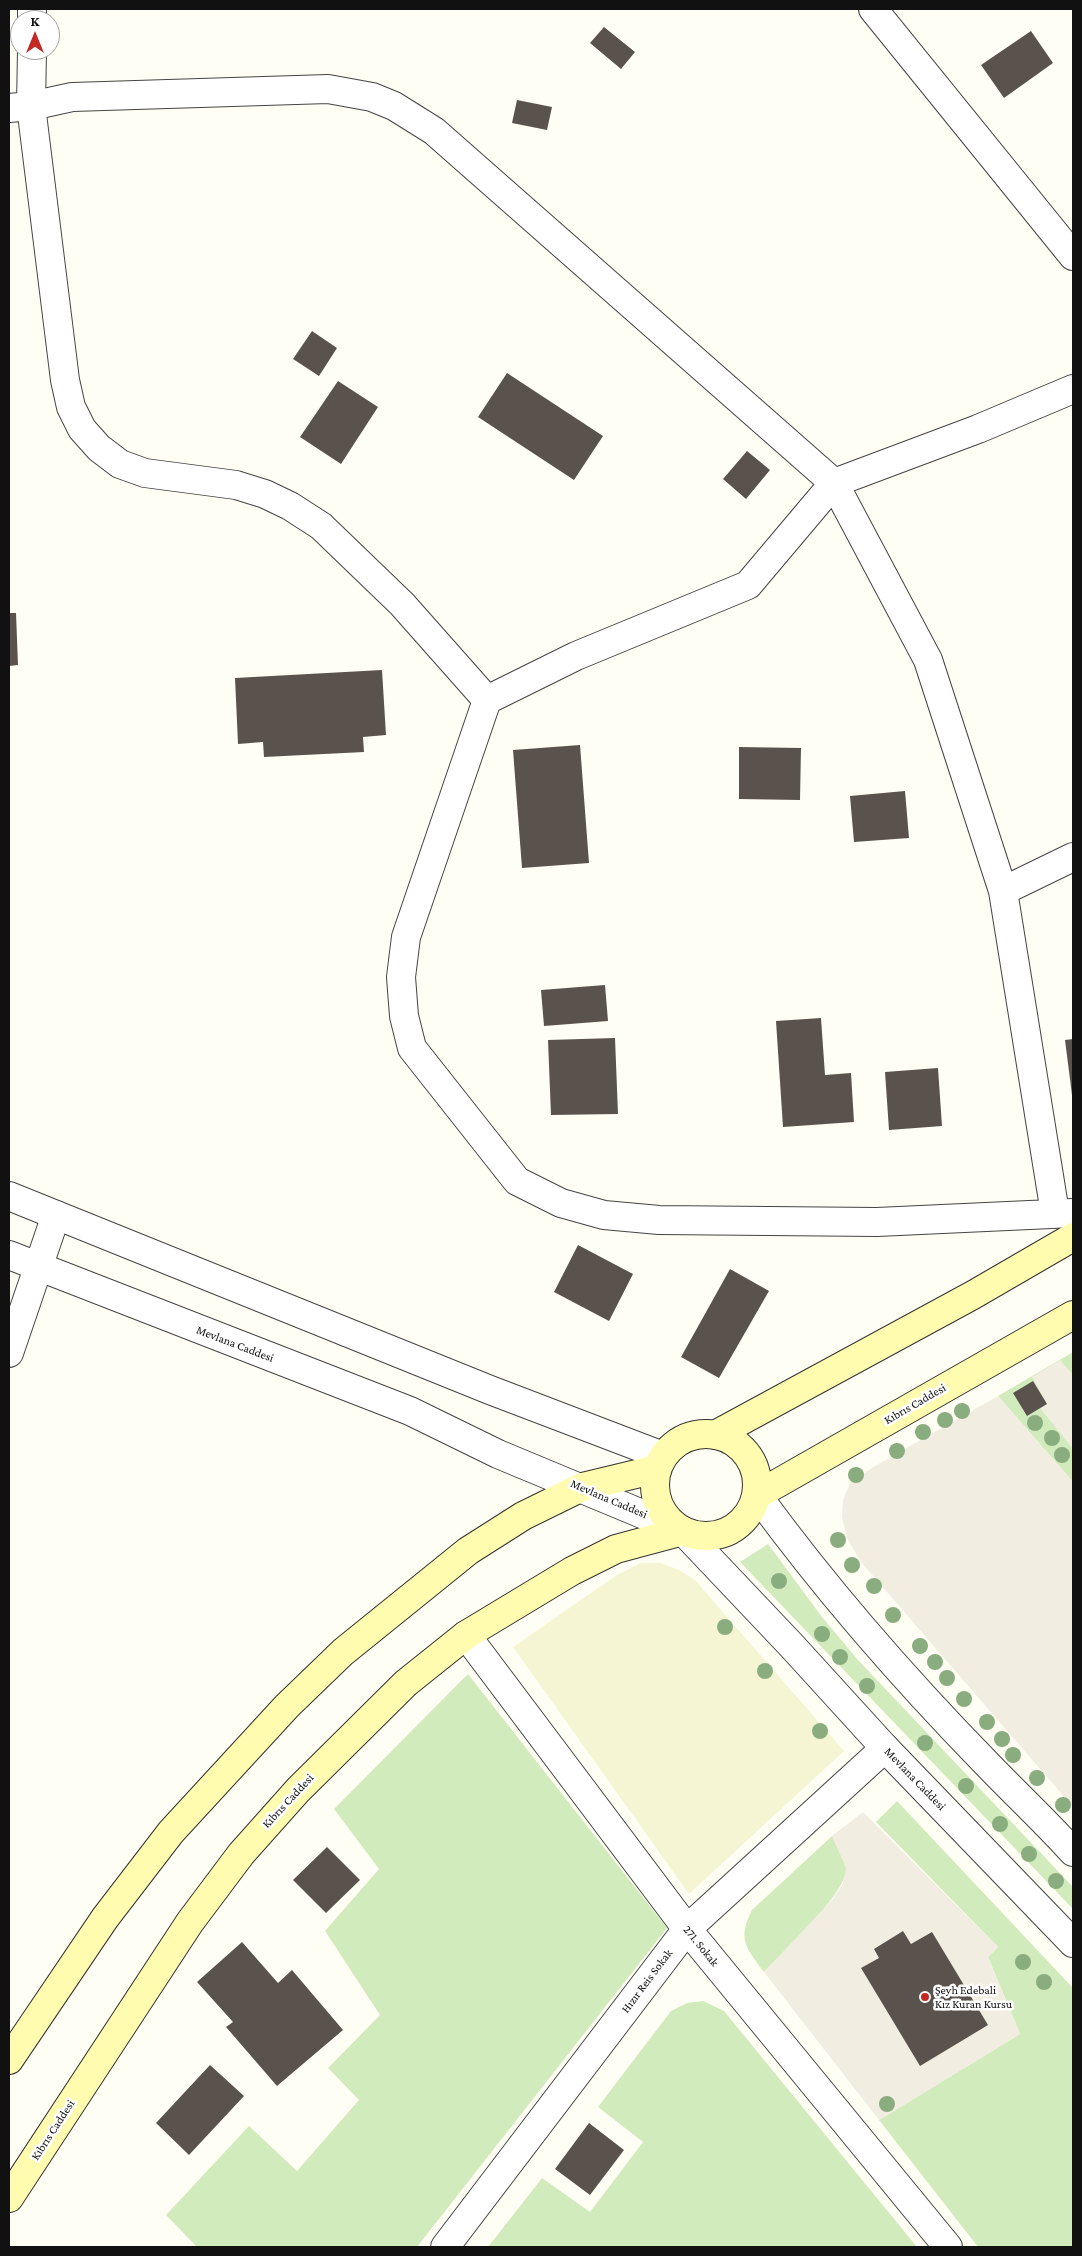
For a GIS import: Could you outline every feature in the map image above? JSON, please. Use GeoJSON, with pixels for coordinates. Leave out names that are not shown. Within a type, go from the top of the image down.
{"type":"FeatureCollection","features":[{"type":"Feature","properties":{"kind":"main road"},"geometry":{"type":"LineString","coordinates":[[715,1435],[973,1295],[1073,1238]]}},
{"type":"Feature","properties":{"kind":"main road","name":"Kıbrıs Caddesi"},"geometry":{"type":"LineString","coordinates":[[757,1495],[1073,1315]]}},
{"type":"Feature","properties":{"kind":"main road"},"geometry":{"type":"LineString","coordinates":[[700,1434],[715,1435],[731,1440],[743,1450],[752,1464],[757,1479],[757,1495],[751,1510],[741,1522],[728,1531],[712,1536],[697,1536],[683,1531],[671,1522],[662,1511],[654,1484],[660,1463],[673,1445],[686,1438],[700,1434]]}},
{"type":"Feature","properties":{"kind":"main road"},"geometry":{"type":"LineString","coordinates":[[9,2060],[105,1918],[171,1832],[287,1706],[343,1652],[468,1551],[523,1516],[582,1487],[660,1463]]}},
{"type":"Feature","properties":{"kind":"main road","name":"Kıbrıs Caddesi"},"geometry":{"type":"LineString","coordinates":[[9,2198],[190,1922],[241,1854],[298,1790],[406,1683],[466,1635],[572,1571],[616,1550],[683,1531]]}},
{"type":"Feature","properties":{"kind":"street"},"geometry":{"type":"LineString","coordinates":[[873,9],[1073,256]]}},
{"type":"Feature","properties":{"kind":"street"},"geometry":{"type":"LineString","coordinates":[[30,60],[20,107],[65,380],[71,407],[82,429],[99,448],[120,464],[145,473],[243,487],[290,506],[321,526],[402,604],[487,700]]}},
{"type":"Feature","properties":{"kind":"street"},"geometry":{"type":"LineString","coordinates":[[20,107],[72,98],[306,89],[350,92],[394,106],[434,131],[834,482],[928,660],[1003,891],[1064,1213],[877,1222],[659,1220],[604,1215],[561,1203],[517,1181],[412,1048],[404,1016],[401,977],[406,937],[487,700],[576,656],[748,585],[834,482],[978,429],[1073,390]]}},
{"type":"Feature","properties":{"kind":"street"},"geometry":{"type":"LineString","coordinates":[[1003,891],[1073,858]]}},
{"type":"Feature","properties":{"kind":"street"},"geometry":{"type":"LineString","coordinates":[[9,1196],[294,1309],[660,1463]]}},
{"type":"Feature","properties":{"kind":"street"},"geometry":{"type":"LineString","coordinates":[[9,1352],[56,1215]]}},
{"type":"Feature","properties":{"kind":"street","name":"Mevlana Caddesi"},"geometry":{"type":"LineString","coordinates":[[9,1255],[410,1412],[498,1454],[582,1487],[683,1531],[885,1748],[1073,1943]]}},
{"type":"Feature","properties":{"kind":"street"},"geometry":{"type":"LineString","coordinates":[[757,1495],[805,1561],[864,1630],[988,1765],[1073,1852]]}},
{"type":"Feature","properties":{"kind":"street","name":"271. Sokak"},"geometry":{"type":"LineString","coordinates":[[466,1635],[687,1929],[948,2247]]}},
{"type":"Feature","properties":{"kind":"street","name":"Hızır Reis Sokak"},"geometry":{"type":"LineString","coordinates":[[445,2247],[687,1929],[885,1748]]}},
{"type":"Feature","properties":{"kind":"green space"},"geometry":{"type":"Polygon","coordinates":[[[1073,1352],[1073,1482],[998,1396],[1073,1352]]]}},
{"type":"Feature","properties":{"kind":"green space"},"geometry":{"type":"Polygon","coordinates":[[[768,1544],[822,1617],[858,1660],[1073,1887],[1073,1909],[740,1562],[768,1544]]]}},
{"type":"Feature","properties":{"kind":"green space"},"geometry":{"type":"Polygon","coordinates":[[[641,1563],[661,1563],[679,1570],[695,1580],[844,1751],[689,1894],[513,1647],[617,1575],[641,1563]]]}},
{"type":"Feature","properties":{"kind":"green space"},"geometry":{"type":"Polygon","coordinates":[[[468,1674],[667,1928],[417,2247],[197,2247],[166,2215],[249,2126],[297,2171],[359,2100],[328,2068],[380,2015],[325,1931],[379,1869],[334,1809],[468,1674]]]}},
{"type":"Feature","properties":{"kind":"green space"},"geometry":{"type":"Polygon","coordinates":[[[897,1801],[1073,1988],[1073,2247],[978,2247],[879,2120],[1020,2034],[988,1957],[998,1947],[876,1822],[897,1801]]]}},
{"type":"Feature","properties":{"kind":"green space"},"geometry":{"type":"Polygon","coordinates":[[[832,1836],[845,1864],[844,1878],[837,1891],[813,1922],[764,1972],[748,1949],[744,1936],[747,1920],[752,1910],[832,1836]]]}},
{"type":"Feature","properties":{"kind":"green space"},"geometry":{"type":"Polygon","coordinates":[[[703,2001],[724,2011],[917,2247],[488,2247],[542,2178],[590,2212],[643,2142],[598,2107],[671,2011],[687,2003],[703,2001]]]}},
{"type":"Feature","properties":{"kind":"shaded area"},"geometry":{"type":"Polygon","coordinates":[[[1060,1360],[1073,1375],[1073,1449],[1040,1408],[1047,1404],[1032,1377],[1060,1360]]]}},
{"type":"Feature","properties":{"kind":"shaded area"},"geometry":{"type":"Polygon","coordinates":[[[998,1396],[1073,1482],[1073,1807],[861,1562],[847,1538],[842,1517],[843,1500],[850,1483],[875,1466],[998,1396]]]}},
{"type":"Feature","properties":{"kind":"shaded area"},"geometry":{"type":"Polygon","coordinates":[[[863,1812],[998,1947],[988,1957],[1020,2034],[879,2120],[764,1972],[831,1901],[843,1884],[846,1868],[832,1836],[863,1812]]]}},
{"type":"Feature","properties":{"kind":"building"},"geometry":{"type":"Polygon","coordinates":[[[604,27],[635,52],[621,69],[590,43],[604,27]]]}},
{"type":"Feature","properties":{"kind":"building"},"geometry":{"type":"Polygon","coordinates":[[[1031,31],[1053,63],[1004,98],[981,65],[1031,31]]]}},
{"type":"Feature","properties":{"kind":"building"},"geometry":{"type":"Polygon","coordinates":[[[517,100],[552,107],[547,130],[512,123],[517,100]]]}},
{"type":"Feature","properties":{"kind":"building"},"geometry":{"type":"Polygon","coordinates":[[[312,331],[337,348],[319,376],[293,359],[312,331]]]}},
{"type":"Feature","properties":{"kind":"building"},"geometry":{"type":"Polygon","coordinates":[[[507,373],[603,436],[574,480],[478,417],[507,373]]]}},
{"type":"Feature","properties":{"kind":"building"},"geometry":{"type":"Polygon","coordinates":[[[338,381],[378,407],[341,464],[300,437],[338,381]]]}},
{"type":"Feature","properties":{"kind":"building"},"geometry":{"type":"Polygon","coordinates":[[[747,451],[770,470],[746,499],[723,479],[747,451]]]}},
{"type":"Feature","properties":{"kind":"building"},"geometry":{"type":"Polygon","coordinates":[[[9,613],[16,613],[18,665],[9,666],[9,613]]]}},
{"type":"Feature","properties":{"kind":"building"},"geometry":{"type":"Polygon","coordinates":[[[382,670],[386,735],[363,737],[364,752],[264,757],[263,742],[238,744],[235,678],[382,670]]]}},
{"type":"Feature","properties":{"kind":"building"},"geometry":{"type":"Polygon","coordinates":[[[580,745],[589,863],[522,868],[513,750],[580,745]]]}},
{"type":"Feature","properties":{"kind":"building"},"geometry":{"type":"Polygon","coordinates":[[[739,747],[801,748],[800,800],[739,799],[739,747]]]}},
{"type":"Feature","properties":{"kind":"building"},"geometry":{"type":"Polygon","coordinates":[[[905,791],[909,838],[854,842],[850,796],[905,791]]]}},
{"type":"Feature","properties":{"kind":"building"},"geometry":{"type":"Polygon","coordinates":[[[605,985],[608,1021],[544,1026],[541,990],[605,985]]]}},
{"type":"Feature","properties":{"kind":"building"},"geometry":{"type":"Polygon","coordinates":[[[821,1018],[825,1075],[851,1073],[854,1122],[783,1127],[776,1021],[821,1018]]]}},
{"type":"Feature","properties":{"kind":"building"},"geometry":{"type":"Polygon","coordinates":[[[615,1038],[618,1114],[551,1115],[548,1040],[615,1038]]]}},
{"type":"Feature","properties":{"kind":"building"},"geometry":{"type":"Polygon","coordinates":[[[1073,1039],[1073,1095],[1072,1095],[1065,1040],[1073,1039]]]}},
{"type":"Feature","properties":{"kind":"building"},"geometry":{"type":"Polygon","coordinates":[[[938,1068],[942,1126],[889,1130],[885,1072],[938,1068]]]}},
{"type":"Feature","properties":{"kind":"building"},"geometry":{"type":"Polygon","coordinates":[[[578,1245],[633,1274],[609,1321],[554,1292],[578,1245]]]}},
{"type":"Feature","properties":{"kind":"building"},"geometry":{"type":"Polygon","coordinates":[[[730,1269],[769,1291],[719,1378],[681,1357],[730,1269]]]}},
{"type":"Feature","properties":{"kind":"building"},"geometry":{"type":"Polygon","coordinates":[[[1033,1381],[1047,1404],[1027,1416],[1013,1393],[1033,1381]]]}},
{"type":"Feature","properties":{"kind":"building"},"geometry":{"type":"Polygon","coordinates":[[[327,1847],[360,1880],[326,1913],[293,1880],[327,1847]]]}},
{"type":"Feature","properties":{"kind":"building","name":"Şeyh Edebali Kız Kuran Kursu"},"geometry":{"type":"Polygon","coordinates":[[[903,1931],[911,1944],[932,1932],[988,2025],[920,2066],[861,1968],[879,1958],[874,1949],[903,1931]]]}},
{"type":"Feature","properties":{"kind":"building"},"geometry":{"type":"Polygon","coordinates":[[[242,1942],[278,1983],[292,1970],[343,2030],[277,2086],[226,2027],[233,2022],[197,1982],[242,1942]]]}},
{"type":"Feature","properties":{"kind":"building"},"geometry":{"type":"Polygon","coordinates":[[[210,2065],[244,2096],[189,2155],[156,2123],[210,2065]]]}},
{"type":"Feature","properties":{"kind":"building"},"geometry":{"type":"Polygon","coordinates":[[[589,2123],[624,2150],[590,2195],[555,2169],[589,2123]]]}},
{"type":"Feature","properties":{"kind":"place","name":"Şeyh Edebali Kız Kuran Kursu"},"geometry":{"type":"Point","coordinates":[925,1997]}}]}
